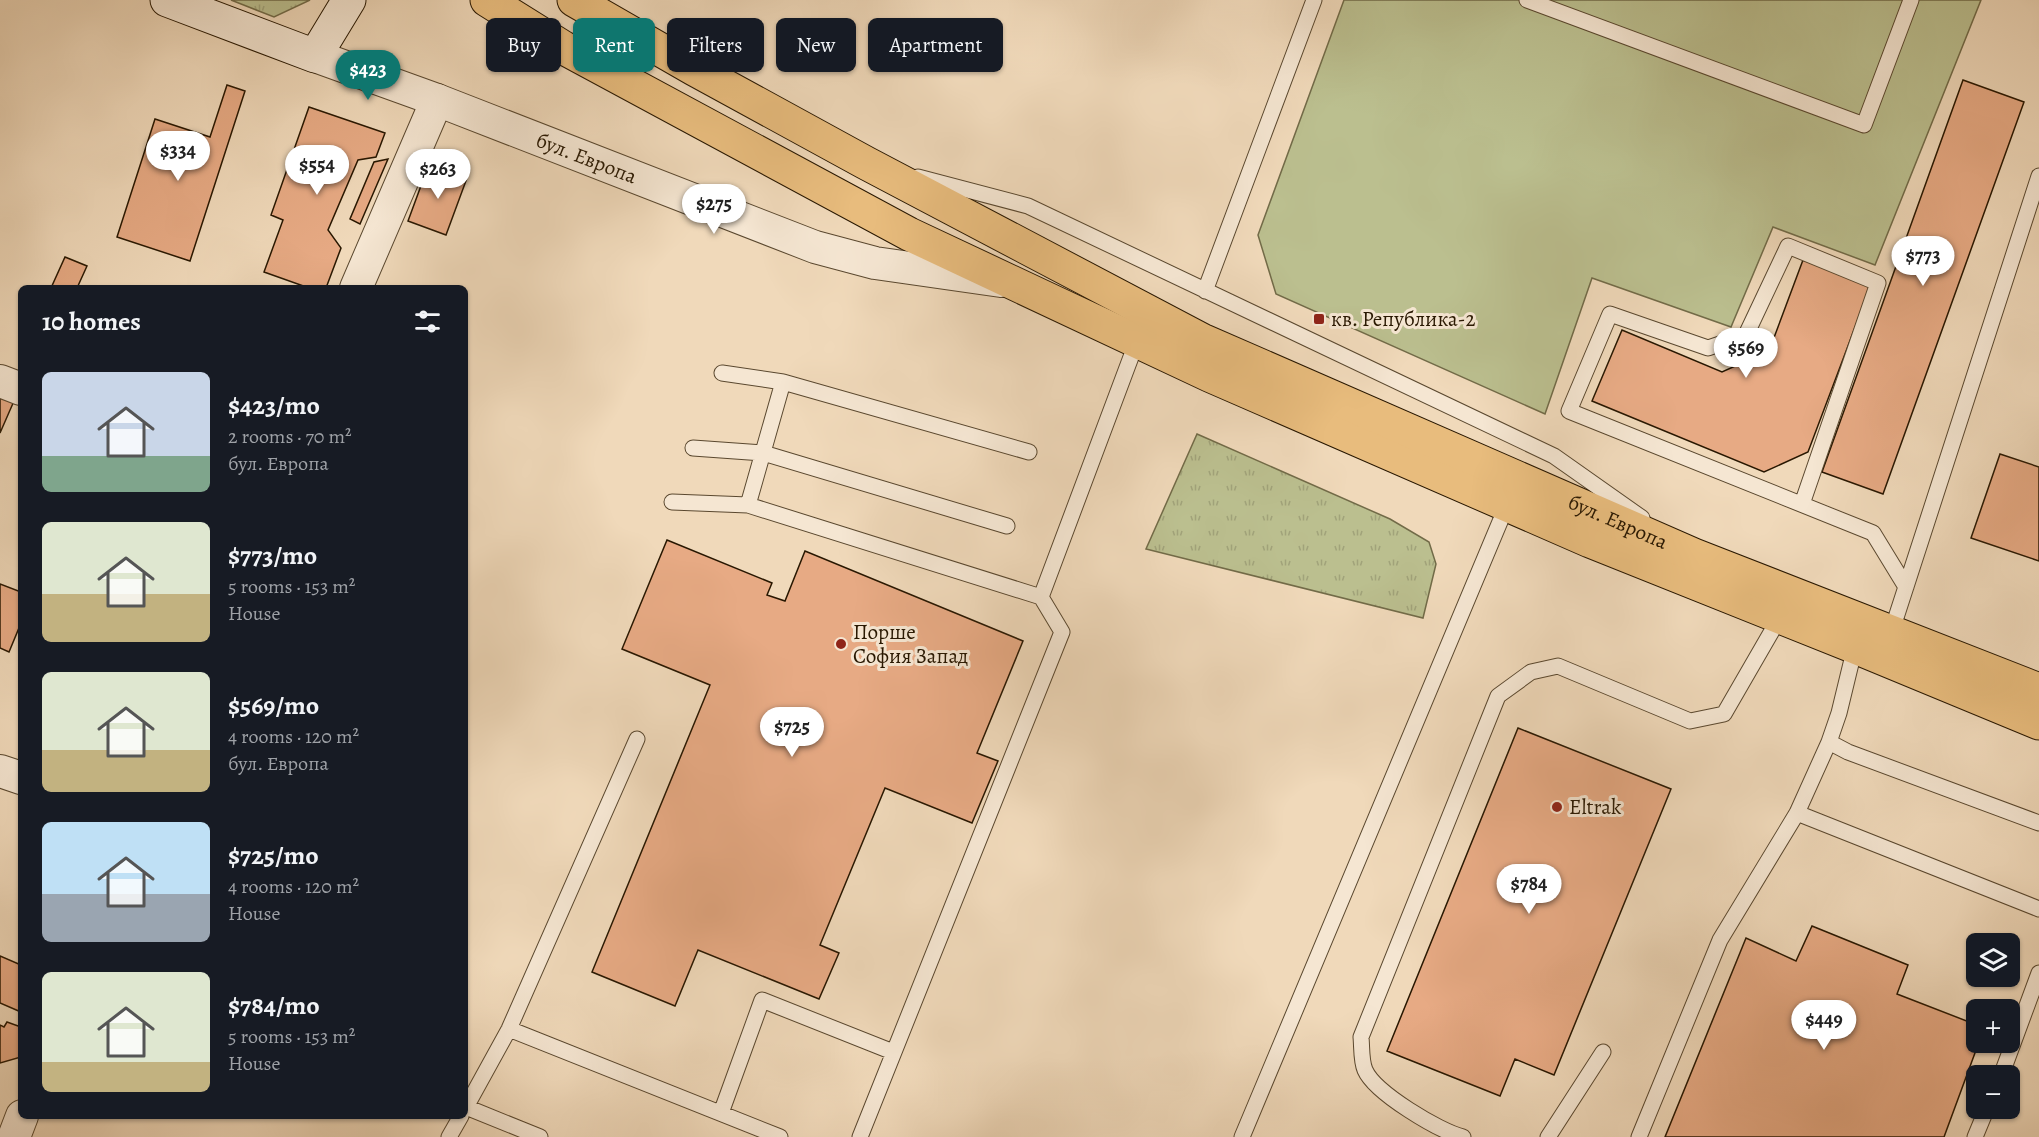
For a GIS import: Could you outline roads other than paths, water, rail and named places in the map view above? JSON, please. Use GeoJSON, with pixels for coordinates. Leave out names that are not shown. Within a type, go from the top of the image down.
{"type":"FeatureCollection","features":[{"type":"Feature","properties":{"kind":"main road","name":"бул. Европа"},"geometry":{"type":"LineString","coordinates":[[488,0],[564,48],[909,234],[1209,375],[1590,541],[2039,723]]}},
{"type":"Feature","properties":{"kind":"main road","name":"бул. Европа"},"geometry":{"type":"LineString","coordinates":[[574,0],[866,163],[1202,340],[1694,555],[2039,690]]}},
{"type":"Feature","properties":{"kind":"street","name":"бул. Европа"},"geometry":{"type":"LineString","coordinates":[[167,0],[437,100],[815,248],[875,263],[1014,283]]}},
{"type":"Feature","properties":{"kind":"street"},"geometry":{"type":"LineString","coordinates":[[315,56],[349,0]]}},
{"type":"Feature","properties":{"kind":"street"},"geometry":{"type":"LineString","coordinates":[[357,285],[437,100]]}},
{"type":"Feature","properties":{"kind":"street"},"geometry":{"type":"LineString","coordinates":[[0,381],[18,388]]}},
{"type":"Feature","properties":{"kind":"street"},"geometry":{"type":"LineString","coordinates":[[0,771],[18,777]]}},
{"type":"Feature","properties":{"kind":"street"},"geometry":{"type":"LineString","coordinates":[[14,1137],[21,1119]]}},
{"type":"Feature","properties":{"kind":"lane"},"geometry":{"type":"LineString","coordinates":[[1205,291],[1314,0]]}},
{"type":"Feature","properties":{"kind":"lane"},"geometry":{"type":"LineString","coordinates":[[1527,0],[1864,125],[1911,0]]}},
{"type":"Feature","properties":{"kind":"lane"},"geometry":{"type":"LineString","coordinates":[[866,163],[1028,206],[1554,456],[1694,555]]}},
{"type":"Feature","properties":{"kind":"lane"},"geometry":{"type":"LineString","coordinates":[[1891,633],[2032,223],[2039,176]]}},
{"type":"Feature","properties":{"kind":"lane"},"geometry":{"type":"LineString","coordinates":[[1802,504],[1878,283],[1788,246],[1746,335],[1708,348],[1610,314],[1569,411],[1874,533],[1906,587]]}},
{"type":"Feature","properties":{"kind":"lane"},"geometry":{"type":"LineString","coordinates":[[1041,597],[1137,341]]}},
{"type":"Feature","properties":{"kind":"lane"},"geometry":{"type":"LineString","coordinates":[[722,373],[783,382],[1029,452]]}},
{"type":"Feature","properties":{"kind":"lane"},"geometry":{"type":"LineString","coordinates":[[748,505],[783,382]]}},
{"type":"Feature","properties":{"kind":"lane"},"geometry":{"type":"LineString","coordinates":[[693,448],[763,453],[1007,526]]}},
{"type":"Feature","properties":{"kind":"lane"},"geometry":{"type":"LineString","coordinates":[[672,502],[748,505],[1041,597],[1062,632],[860,1137]]}},
{"type":"Feature","properties":{"kind":"lane"},"geometry":{"type":"LineString","coordinates":[[1242,1137],[1507,505]]}},
{"type":"Feature","properties":{"kind":"lane"},"geometry":{"type":"LineString","coordinates":[[1463,1137],[1450,1134],[1385,1094],[1365,1070],[1360,1037],[1498,696],[1531,672],[1558,666],[1690,721],[1724,714],[1780,617]]}},
{"type":"Feature","properties":{"kind":"lane"},"geometry":{"type":"LineString","coordinates":[[1638,1137],[1720,940],[1797,813],[1829,742],[1839,713],[1855,647]]}},
{"type":"Feature","properties":{"kind":"lane"},"geometry":{"type":"LineString","coordinates":[[468,1103],[509,1029],[637,739]]}},
{"type":"Feature","properties":{"kind":"lane"},"geometry":{"type":"LineString","coordinates":[[1829,742],[1848,752],[2039,823]]}},
{"type":"Feature","properties":{"kind":"lane"},"geometry":{"type":"LineString","coordinates":[[1797,813],[2039,909]]}},
{"type":"Feature","properties":{"kind":"lane"},"geometry":{"type":"LineString","coordinates":[[2005,1065],[2039,973]]}},
{"type":"Feature","properties":{"kind":"lane"},"geometry":{"type":"LineString","coordinates":[[721,1113],[762,1000],[893,1052]]}},
{"type":"Feature","properties":{"kind":"lane"},"geometry":{"type":"LineString","coordinates":[[509,1029],[780,1137]]}},
{"type":"Feature","properties":{"kind":"lane"},"geometry":{"type":"LineString","coordinates":[[1548,1137],[1603,1052]]}},
{"type":"Feature","properties":{"kind":"lane"},"geometry":{"type":"LineString","coordinates":[[468,1111],[540,1137]]}},
{"type":"Feature","properties":{"kind":"lane"},"geometry":{"type":"LineString","coordinates":[[449,1137],[459,1119]]}},
{"type":"Feature","properties":{"kind":"lane"},"geometry":{"type":"LineString","coordinates":[[1975,1137],[1982,1119]]}},
{"type":"Feature","properties":{"kind":"place","name":"кв. Република-2"},"geometry":{"type":"Point","coordinates":[1319,319]}},
{"type":"Feature","properties":{"kind":"place","name":"Порше София Запад"},"geometry":{"type":"Point","coordinates":[841,644]}},
{"type":"Feature","properties":{"kind":"place","name":"Eltrak"},"geometry":{"type":"Point","coordinates":[1557,807]}}]}
